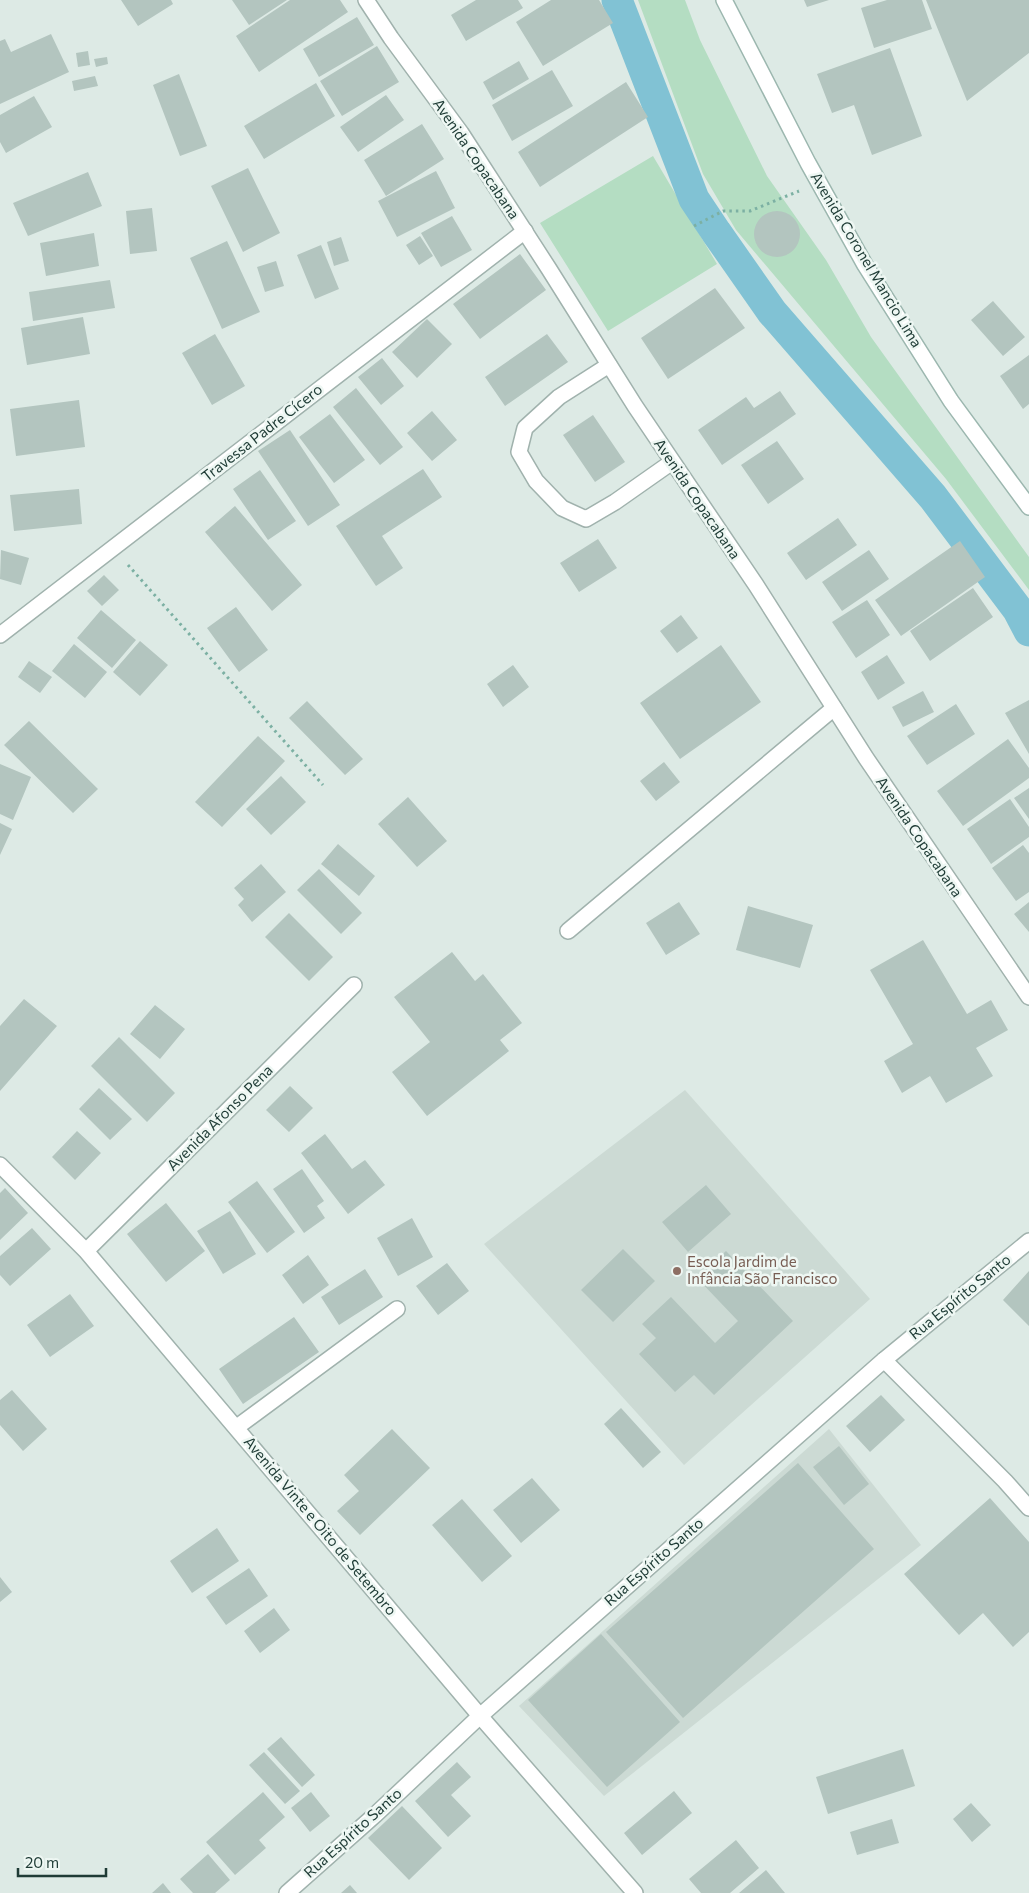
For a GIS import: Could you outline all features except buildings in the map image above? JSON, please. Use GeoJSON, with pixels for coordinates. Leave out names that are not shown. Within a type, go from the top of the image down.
{"type":"FeatureCollection","features":[{"type":"Feature","properties":{"kind":"street","name":"Avenida Copacabana"},"geometry":{"type":"LineString","coordinates":[[366,0],[391,38],[461,133],[609,365],[756,586],[882,782],[1029,997]]}},
{"type":"Feature","properties":{"kind":"street","name":"Avenida Coronel Mancio Lima"},"geometry":{"type":"LineString","coordinates":[[724,0],[819,182],[865,265],[951,401],[1029,507]]}},
{"type":"Feature","properties":{"kind":"street","name":"Travessa Padre Cícero"},"geometry":{"type":"LineString","coordinates":[[0,635],[525,231]]}},
{"type":"Feature","properties":{"kind":"street"},"geometry":{"type":"LineString","coordinates":[[609,365],[559,396],[525,428],[519,452],[536,481],[562,508],[586,519],[615,502],[672,462]]}},
{"type":"Feature","properties":{"kind":"street"},"geometry":{"type":"LineString","coordinates":[[568,931],[834,708]]}},
{"type":"Feature","properties":{"kind":"street","name":"Avenida Afonso Pena"},"geometry":{"type":"LineString","coordinates":[[86,1251],[354,985]]}},
{"type":"Feature","properties":{"kind":"street","name":"Avenida Vinte e Oito de Setembro"},"geometry":{"type":"LineString","coordinates":[[0,1165],[86,1251],[480,1716],[635,1893]]}},
{"type":"Feature","properties":{"kind":"street","name":"Rua Espírito Santo"},"geometry":{"type":"LineString","coordinates":[[287,1893],[480,1716],[884,1360],[1029,1241]]}},
{"type":"Feature","properties":{"kind":"street"},"geometry":{"type":"LineString","coordinates":[[237,1427],[397,1309]]}},
{"type":"Feature","properties":{"kind":"street"},"geometry":{"type":"LineString","coordinates":[[884,1360],[1005,1481],[1029,1508]]}},
{"type":"Feature","properties":{"kind":"path"},"geometry":{"type":"LineString","coordinates":[[694,226],[723,211],[750,211],[819,182]]}},
{"type":"Feature","properties":{"kind":"path"},"geometry":{"type":"LineString","coordinates":[[113,548],[323,785]]}},
{"type":"Feature","properties":{"kind":"shaded area","name":"Escola Jardim de Infância São Francisco"},"geometry":{"type":"Polygon","coordinates":[[[685,1090],[870,1299],[684,1465],[484,1244],[685,1090]]]}},
{"type":"Feature","properties":{"kind":"shaded area"},"geometry":{"type":"Polygon","coordinates":[[[829,1429],[921,1545],[604,1796],[519,1706],[829,1429]]]}},
{"type":"Feature","properties":{"kind":"green space"},"geometry":{"type":"Polygon","coordinates":[[[638,0],[685,0],[700,40],[767,176],[826,260],[871,337],[1029,557],[1029,590],[946,479],[736,230],[703,174],[638,0]]]}},
{"type":"Feature","properties":{"kind":"green space"},"geometry":{"type":"Polygon","coordinates":[[[653,156],[717,264],[608,331],[540,223],[653,156]]]}},
{"type":"Feature","properties":{"kind":"waterway"},"geometry":{"type":"LineString","coordinates":[[617,0],[694,199],[772,312],[933,497],[1018,610],[1029,631]]}},
{"type":"Feature","properties":{"kind":"place","name":"Escola Jardim de Infância São Francisco"},"geometry":{"type":"Point","coordinates":[677,1271]}}]}
